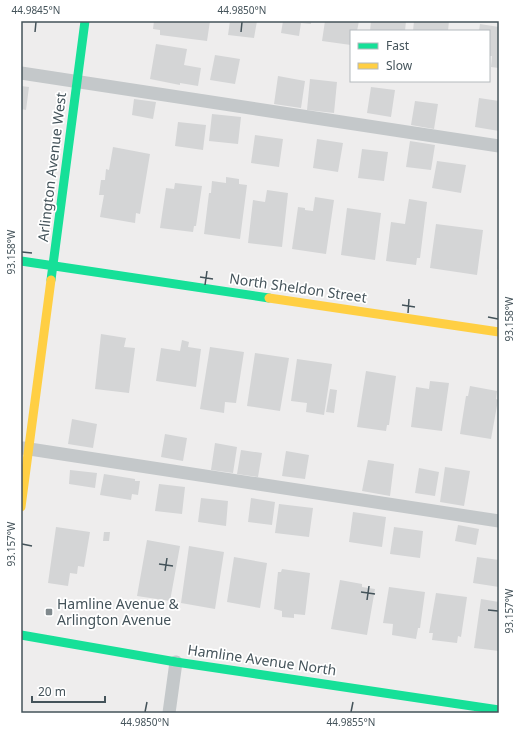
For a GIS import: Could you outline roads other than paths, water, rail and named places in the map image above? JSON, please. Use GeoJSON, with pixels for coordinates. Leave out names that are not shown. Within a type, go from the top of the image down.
{"type":"FeatureCollection","features":[{"type":"Feature","properties":{"kind":"street","name":"Arlington Avenue West"},"geometry":{"type":"LineString","coordinates":[[21,507],[25,449],[53,266],[85,21]]}},
{"type":"Feature","properties":{"kind":"street","name":"North Sheldon Street"},"geometry":{"type":"LineString","coordinates":[[21,261],[499,332]]}},
{"type":"Feature","properties":{"kind":"street","name":"Hamline Avenue North"},"geometry":{"type":"LineString","coordinates":[[21,635],[176,662],[499,710]]}},
{"type":"Feature","properties":{"kind":"lane"},"geometry":{"type":"LineString","coordinates":[[21,73],[499,146]]}},
{"type":"Feature","properties":{"kind":"lane"},"geometry":{"type":"LineString","coordinates":[[25,449],[499,521]]}},
{"type":"Feature","properties":{"kind":"lane"},"geometry":{"type":"LineString","coordinates":[[169,713],[176,662]]}},
{"type":"Feature","properties":{"kind":"place","name":"Hamline Avenue & Arlington Avenue"},"geometry":{"type":"Point","coordinates":[49,612]}}]}
